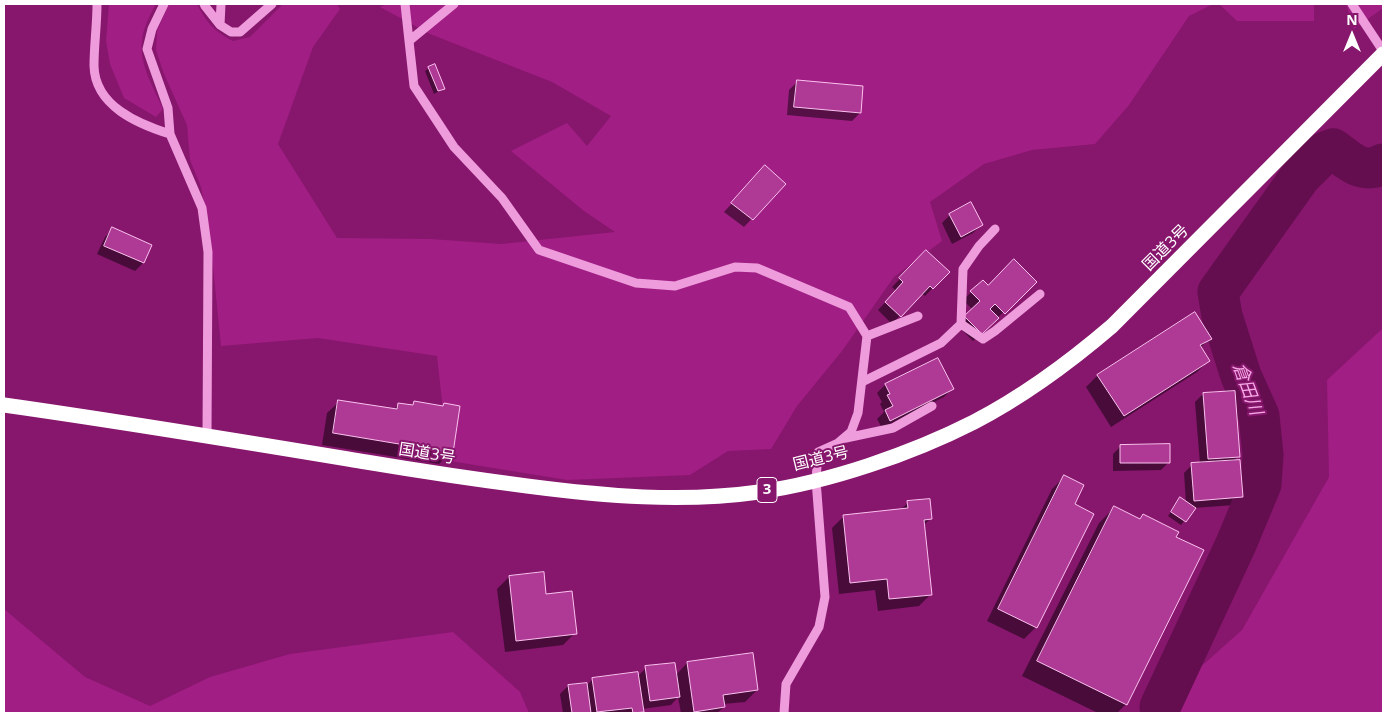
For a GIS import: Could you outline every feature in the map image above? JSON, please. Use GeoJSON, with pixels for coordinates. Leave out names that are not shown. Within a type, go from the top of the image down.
{"type":"FeatureCollection","features":[{"type":"Feature","properties":{"kind":"highway","name":"国道3号"},"geometry":{"type":"LineString","coordinates":[[4,405],[442,475],[558,490],[634,497],[706,498],[761,492],[816,480],[855,470],[919,446],[974,422],[1028,389],[1085,348],[1126,312],[1383,52]]}},
{"type":"Feature","properties":{"kind":"street"},"geometry":{"type":"LineString","coordinates":[[97,4],[94,68],[100,91],[112,107],[149,128],[170,134]]}},
{"type":"Feature","properties":{"kind":"street"},"geometry":{"type":"LineString","coordinates":[[164,4],[152,29],[147,49],[168,108],[170,134],[202,208],[208,252],[207,436]]}},
{"type":"Feature","properties":{"kind":"street"},"geometry":{"type":"LineString","coordinates":[[204,4],[220,25],[231,32],[240,32],[272,4]]}},
{"type":"Feature","properties":{"kind":"street"},"geometry":{"type":"LineString","coordinates":[[220,25],[221,4]]}},
{"type":"Feature","properties":{"kind":"street"},"geometry":{"type":"LineString","coordinates":[[405,4],[414,86],[454,147],[502,198],[539,250],[636,283],[675,286],[735,266],[756,268],[849,307],[867,336],[858,413],[851,432],[838,443],[818,452],[816,480],[825,597],[819,627],[786,684],[784,713]]}},
{"type":"Feature","properties":{"kind":"street"},"geometry":{"type":"LineString","coordinates":[[409,41],[454,4]]}},
{"type":"Feature","properties":{"kind":"street"},"geometry":{"type":"LineString","coordinates":[[1352,4],[1383,52]]}},
{"type":"Feature","properties":{"kind":"street"},"geometry":{"type":"LineString","coordinates":[[862,382],[941,343],[961,324],[963,269],[979,246],[995,229]]}},
{"type":"Feature","properties":{"kind":"street"},"geometry":{"type":"LineString","coordinates":[[961,324],[983,338],[995,331],[1040,294]]}},
{"type":"Feature","properties":{"kind":"street"},"geometry":{"type":"LineString","coordinates":[[867,336],[918,316]]}},
{"type":"Feature","properties":{"kind":"street"},"geometry":{"type":"LineString","coordinates":[[843,438],[893,428],[932,406]]}},
{"type":"Feature","properties":{"kind":"shaded area"},"geometry":{"type":"Polygon","coordinates":[[[109,4],[156,4],[144,31],[142,50],[145,68],[163,109],[156,117],[124,98],[110,64],[106,41],[109,4]]]}},
{"type":"Feature","properties":{"kind":"shaded area"},"geometry":{"type":"Polygon","coordinates":[[[169,4],[197,4],[212,26],[233,41],[250,37],[283,4],[337,4],[340,9],[313,47],[278,144],[337,238],[431,239],[501,244],[615,232],[584,211],[511,151],[567,123],[587,146],[611,116],[552,82],[430,34],[380,7],[386,4],[1213,4],[1189,16],[1129,105],[1095,144],[1032,150],[984,164],[930,202],[942,241],[894,277],[842,351],[797,406],[771,449],[728,451],[690,475],[567,480],[438,459],[442,401],[437,356],[318,338],[221,346],[210,237],[201,187],[190,160],[187,125],[164,74],[156,50],[157,31],[169,4]]]}},
{"type":"Feature","properties":{"kind":"shaded area"},"geometry":{"type":"Polygon","coordinates":[[[1219,4],[1314,4],[1314,21],[1237,21],[1219,4]]]}},
{"type":"Feature","properties":{"kind":"shaded area"},"geometry":{"type":"Polygon","coordinates":[[[1346,4],[1383,4],[1383,8],[1354,29],[1346,4]]]}},
{"type":"Feature","properties":{"kind":"shaded area"},"geometry":{"type":"Polygon","coordinates":[[[1383,328],[1383,713],[1149,713],[1242,630],[1329,477],[1327,380],[1383,328]]]}},
{"type":"Feature","properties":{"kind":"shaded area"},"geometry":{"type":"Polygon","coordinates":[[[4,609],[85,677],[150,706],[210,677],[290,654],[453,632],[520,692],[529,713],[4,713],[4,609]]]}},
{"type":"Feature","properties":{"kind":"building"},"geometry":{"type":"Polygon","coordinates":[[[435,64],[445,89],[438,91],[428,67],[435,64]]]}},
{"type":"Feature","properties":{"kind":"building"},"geometry":{"type":"Polygon","coordinates":[[[797,80],[863,86],[861,113],[794,107],[797,80]]]}},
{"type":"Feature","properties":{"kind":"building"},"geometry":{"type":"Polygon","coordinates":[[[765,165],[786,184],[753,220],[731,203],[765,165]]]}},
{"type":"Feature","properties":{"kind":"building"},"geometry":{"type":"Polygon","coordinates":[[[971,202],[983,225],[961,237],[949,214],[971,202]]]}},
{"type":"Feature","properties":{"kind":"building"},"geometry":{"type":"Polygon","coordinates":[[[112,227],[152,245],[144,263],[104,246],[112,227]]]}},
{"type":"Feature","properties":{"kind":"building"},"geometry":{"type":"Polygon","coordinates":[[[926,250],[950,272],[933,289],[930,286],[901,317],[885,302],[903,282],[899,278],[926,250]]]}},
{"type":"Feature","properties":{"kind":"building"},"geometry":{"type":"Polygon","coordinates":[[[1014,259],[1037,282],[1005,314],[995,304],[990,309],[999,318],[982,334],[964,316],[980,301],[970,291],[983,280],[988,285],[1014,259]]]}},
{"type":"Feature","properties":{"kind":"building"},"geometry":{"type":"Polygon","coordinates":[[[1195,312],[1212,339],[1200,345],[1210,361],[1124,416],[1097,375],[1195,312]]]}},
{"type":"Feature","properties":{"kind":"building"},"geometry":{"type":"Polygon","coordinates":[[[938,358],[954,389],[890,421],[885,410],[893,406],[887,395],[890,394],[885,384],[938,358]]]}},
{"type":"Feature","properties":{"kind":"building"},"geometry":{"type":"Polygon","coordinates":[[[1235,391],[1240,457],[1208,459],[1203,393],[1235,391]]]}},
{"type":"Feature","properties":{"kind":"building"},"geometry":{"type":"Polygon","coordinates":[[[338,400],[397,409],[398,403],[413,405],[414,401],[443,406],[444,403],[460,406],[453,453],[333,433],[338,400]]]}},
{"type":"Feature","properties":{"kind":"building"},"geometry":{"type":"Polygon","coordinates":[[[1170,444],[1170,463],[1120,463],[1120,445],[1170,444]]]}},
{"type":"Feature","properties":{"kind":"building"},"geometry":{"type":"Polygon","coordinates":[[[1240,460],[1243,497],[1194,501],[1191,463],[1240,460]]]}},
{"type":"Feature","properties":{"kind":"building"},"geometry":{"type":"Polygon","coordinates":[[[1064,475],[1084,485],[1075,504],[1094,514],[1037,628],[998,609],[1064,475]]]}},
{"type":"Feature","properties":{"kind":"building"},"geometry":{"type":"Polygon","coordinates":[[[1180,497],[1196,508],[1186,522],[1171,512],[1180,497]]]}},
{"type":"Feature","properties":{"kind":"building"},"geometry":{"type":"Polygon","coordinates":[[[930,499],[932,519],[924,520],[932,595],[889,599],[887,579],[850,583],[843,515],[908,508],[907,501],[930,499]]]}},
{"type":"Feature","properties":{"kind":"building"},"geometry":{"type":"Polygon","coordinates":[[[1114,506],[1140,519],[1143,514],[1179,532],[1176,537],[1204,550],[1127,705],[1037,661],[1114,506]]]}},
{"type":"Feature","properties":{"kind":"building"},"geometry":{"type":"Polygon","coordinates":[[[544,572],[546,594],[572,591],[577,634],[516,641],[509,576],[544,572]]]}},
{"type":"Feature","properties":{"kind":"building"},"geometry":{"type":"Polygon","coordinates":[[[753,653],[758,690],[723,695],[725,707],[694,712],[687,662],[753,653]]]}},
{"type":"Feature","properties":{"kind":"building"},"geometry":{"type":"Polygon","coordinates":[[[675,663],[680,697],[650,701],[645,666],[675,663]]]}},
{"type":"Feature","properties":{"kind":"building"},"geometry":{"type":"Polygon","coordinates":[[[638,672],[644,712],[633,713],[632,708],[597,712],[592,678],[638,672]]]}},
{"type":"Feature","properties":{"kind":"building"},"geometry":{"type":"Polygon","coordinates":[[[587,683],[591,713],[572,713],[568,685],[587,683]]]}},
{"type":"Feature","properties":{"kind":"waterway","name":"倉田川"},"geometry":{"type":"LineString","coordinates":[[1160,707],[1236,544],[1261,484],[1263,455],[1259,416],[1241,376],[1222,316],[1218,292],[1300,177],[1325,152],[1333,149],[1351,162],[1362,167],[1369,168],[1383,164]]}}]}
